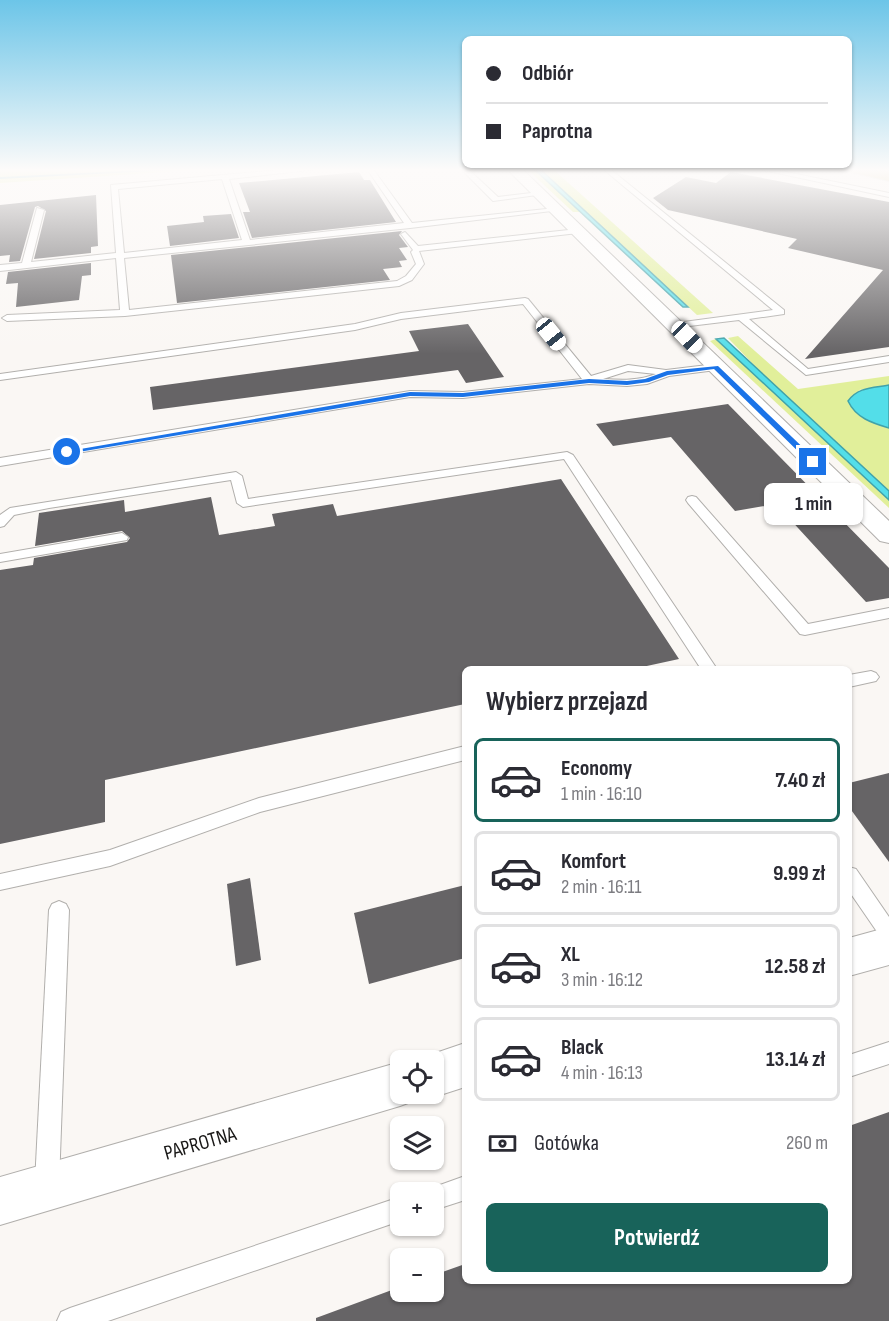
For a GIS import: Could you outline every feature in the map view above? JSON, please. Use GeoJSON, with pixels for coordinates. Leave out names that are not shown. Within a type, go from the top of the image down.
{"type":"FeatureCollection","features":[{"type":"Feature","properties":{"kind":"street"},"geometry":{"type":"LineString","coordinates":[[573,231],[676,326],[889,535]]}},
{"type":"Feature","properties":{"kind":"street"},"geometry":{"type":"LineString","coordinates":[[852,956],[889,946]]}},
{"type":"Feature","properties":{"kind":"street"},"geometry":{"type":"LineString","coordinates":[[444,1072],[462,1066]]}},
{"type":"Feature","properties":{"kind":"street","name":"PAPROTNA"},"geometry":{"type":"LineString","coordinates":[[0,1201],[390,1087]]}},
{"type":"Feature","properties":{"kind":"lane"},"geometry":{"type":"LineString","coordinates":[[26,265],[35,231]]}},
{"type":"Feature","properties":{"kind":"lane"},"geometry":{"type":"LineString","coordinates":[[118,231],[125,313]]}},
{"type":"Feature","properties":{"kind":"lane"},"geometry":{"type":"LineString","coordinates":[[243,231],[247,242]]}},
{"type":"Feature","properties":{"kind":"lane"},"geometry":{"type":"LineString","coordinates":[[0,268],[247,242],[398,231]]}},
{"type":"Feature","properties":{"kind":"lane"},"geometry":{"type":"LineString","coordinates":[[407,231],[416,249],[505,240],[579,238]]}},
{"type":"Feature","properties":{"kind":"lane"},"geometry":{"type":"LineString","coordinates":[[676,326],[781,312],[681,231]]}},
{"type":"Feature","properties":{"kind":"lane"},"geometry":{"type":"LineString","coordinates":[[8,318],[125,313],[399,283],[409,278],[420,264],[415,252]]}},
{"type":"Feature","properties":{"kind":"lane"},"geometry":{"type":"LineString","coordinates":[[0,377],[355,327],[401,316],[525,301],[589,381]]}},
{"type":"Feature","properties":{"kind":"lane"},"geometry":{"type":"LineString","coordinates":[[741,317],[806,372],[889,359]]}},
{"type":"Feature","properties":{"kind":"lane"},"geometry":{"type":"LineString","coordinates":[[0,462],[410,394],[463,395],[589,381],[627,383],[646,381],[667,373],[716,367]]}},
{"type":"Feature","properties":{"kind":"lane"},"geometry":{"type":"LineString","coordinates":[[0,523],[10,512],[49,504],[236,476],[243,503],[567,455],[708,666]]}},
{"type":"Feature","properties":{"kind":"lane"},"geometry":{"type":"LineString","coordinates":[[692,500],[805,630],[889,613]]}},
{"type":"Feature","properties":{"kind":"lane"},"geometry":{"type":"LineString","coordinates":[[0,558],[122,537]]}},
{"type":"Feature","properties":{"kind":"lane"},"geometry":{"type":"LineString","coordinates":[[852,680],[871,677]]}},
{"type":"Feature","properties":{"kind":"lane"},"geometry":{"type":"LineString","coordinates":[[0,882],[110,858],[259,806],[462,754]]}},
{"type":"Feature","properties":{"kind":"lane"},"geometry":{"type":"LineString","coordinates":[[852,878],[889,933]]}},
{"type":"Feature","properties":{"kind":"lane"},"geometry":{"type":"LineString","coordinates":[[47,1187],[59,910]]}},
{"type":"Feature","properties":{"kind":"lane"},"geometry":{"type":"LineString","coordinates":[[852,1065],[889,1053]]}},
{"type":"Feature","properties":{"kind":"lane"},"geometry":{"type":"LineString","coordinates":[[444,1195],[462,1189]]}},
{"type":"Feature","properties":{"kind":"lane"},"geometry":{"type":"LineString","coordinates":[[70,1321],[390,1212]]}},
{"type":"Feature","properties":{"kind":"green space"},"geometry":{"type":"Polygon","coordinates":[[[606,231],[621,231],[713,313],[697,315],[606,231]]]}},
{"type":"Feature","properties":{"kind":"green space"},"geometry":{"type":"Polygon","coordinates":[[[738,336],[798,389],[889,376],[889,385],[859,390],[889,428],[889,491],[780,392],[728,338],[738,336]]]}},
{"type":"Feature","properties":{"kind":"green space"},"geometry":{"type":"Polygon","coordinates":[[[716,339],[889,500],[889,508],[710,341],[716,339]]]}},
{"type":"Feature","properties":{"kind":"water"},"geometry":{"type":"Polygon","coordinates":[[[601,231],[606,231],[688,307],[683,307],[601,231]]]}},
{"type":"Feature","properties":{"kind":"water"},"geometry":{"type":"Polygon","coordinates":[[[724,338],[889,491],[889,500],[716,339],[724,338]]]}},
{"type":"Feature","properties":{"kind":"water"},"geometry":{"type":"Polygon","coordinates":[[[889,385],[889,428],[860,416],[848,401],[861,391],[889,385]]]}},
{"type":"Feature","properties":{"kind":"building"},"geometry":{"type":"Polygon","coordinates":[[[0,231],[28,231],[20,261],[9,262],[10,255],[0,256],[0,231]]]}},
{"type":"Feature","properties":{"kind":"building"},"geometry":{"type":"Polygon","coordinates":[[[41,231],[97,231],[98,246],[91,247],[91,253],[34,259],[41,231]]]}},
{"type":"Feature","properties":{"kind":"building"},"geometry":{"type":"Polygon","coordinates":[[[168,231],[237,231],[239,238],[170,246],[168,231]]]}},
{"type":"Feature","properties":{"kind":"building"},"geometry":{"type":"Polygon","coordinates":[[[249,231],[318,231],[252,238],[249,231]]]}},
{"type":"Feature","properties":{"kind":"building"},"geometry":{"type":"Polygon","coordinates":[[[402,231],[399,235],[408,247],[399,248],[407,260],[399,261],[402,267],[383,269],[390,280],[177,303],[171,255],[402,231]]]}},
{"type":"Feature","properties":{"kind":"building"},"geometry":{"type":"Polygon","coordinates":[[[760,231],[889,231],[889,347],[805,359],[883,270],[788,248],[797,239],[760,231]]]}},
{"type":"Feature","properties":{"kind":"building"},"geometry":{"type":"Polygon","coordinates":[[[91,263],[91,275],[82,276],[79,300],[16,307],[18,283],[6,284],[8,272],[91,263]]]}},
{"type":"Feature","properties":{"kind":"building"},"geometry":{"type":"Polygon","coordinates":[[[468,324],[504,377],[466,383],[458,370],[153,410],[150,387],[419,351],[409,331],[468,324]]]}},
{"type":"Feature","properties":{"kind":"building"},"geometry":{"type":"Polygon","coordinates":[[[728,404],[889,568],[889,598],[866,602],[776,504],[735,511],[671,437],[613,446],[596,424],[728,404]]]}},
{"type":"Feature","properties":{"kind":"building"},"geometry":{"type":"Polygon","coordinates":[[[561,479],[679,659],[647,666],[462,666],[462,705],[105,780],[105,822],[0,844],[0,570],[33,565],[34,558],[127,542],[130,538],[122,531],[35,546],[39,513],[124,500],[125,512],[211,497],[219,535],[275,526],[272,514],[333,504],[337,516],[561,479]]]}},
{"type":"Feature","properties":{"kind":"building"},"geometry":{"type":"Polygon","coordinates":[[[889,773],[889,862],[852,811],[852,782],[889,773]]]}},
{"type":"Feature","properties":{"kind":"building"},"geometry":{"type":"Polygon","coordinates":[[[250,878],[261,960],[236,966],[227,884],[250,878]]]}},
{"type":"Feature","properties":{"kind":"building"},"geometry":{"type":"Polygon","coordinates":[[[462,886],[462,959],[369,984],[354,913],[462,886]]]}},
{"type":"Feature","properties":{"kind":"building"},"geometry":{"type":"Polygon","coordinates":[[[889,1112],[889,1321],[316,1321],[316,1318],[390,1291],[390,1302],[444,1302],[444,1271],[462,1265],[462,1284],[852,1284],[852,1125],[889,1112]]]}},
{"type":"Feature","properties":{"kind":"route"},"geometry":{"type":"LineString","coordinates":[[67,452],[410,394],[463,395],[589,381],[627,383],[646,381],[667,373],[716,367],[813,462]]}}]}
